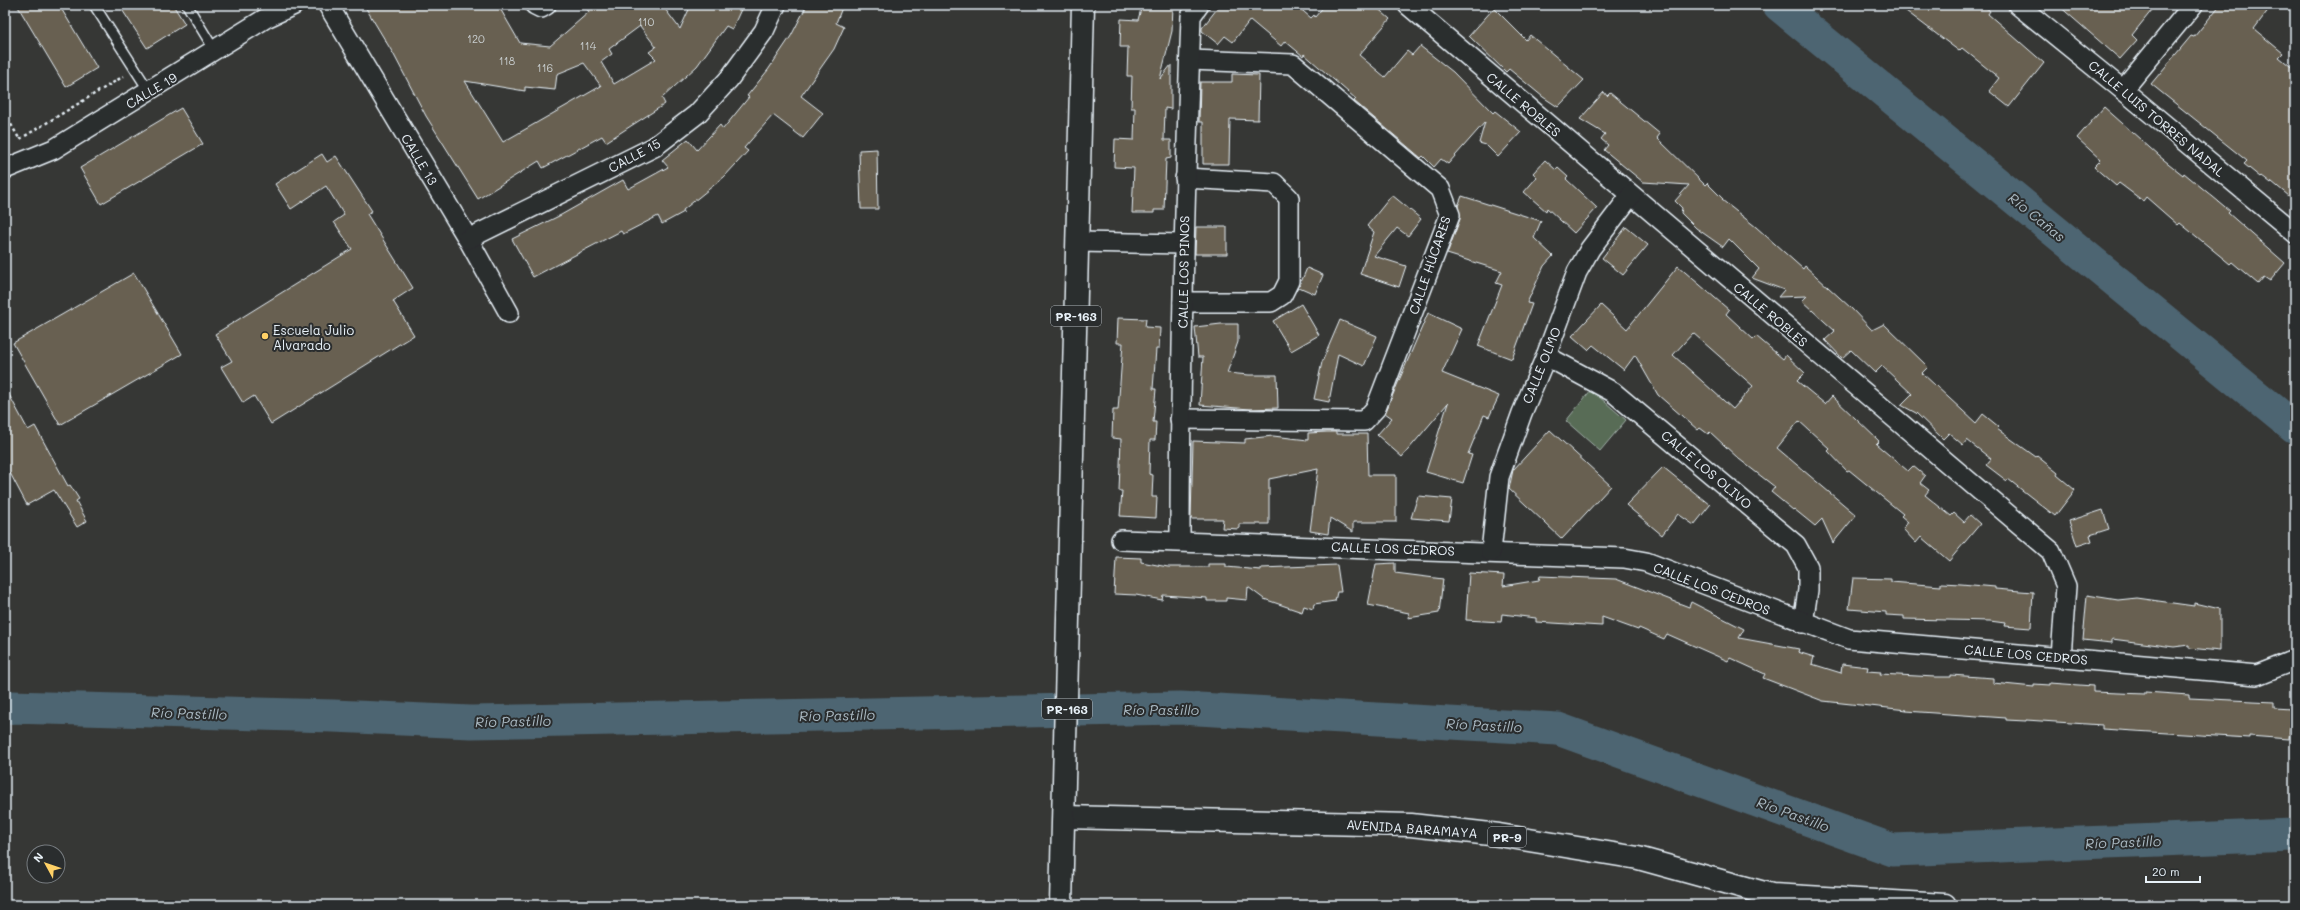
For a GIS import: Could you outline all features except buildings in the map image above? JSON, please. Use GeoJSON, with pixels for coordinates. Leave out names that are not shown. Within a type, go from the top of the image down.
{"type":"FeatureCollection","features":[{"type":"Feature","properties":{"kind":"highway","name":"PR-163"},"geometry":{"type":"LineString","coordinates":[[1061,905],[1069,628],[1083,5]]}},
{"type":"Feature","properties":{"kind":"highway","name":"AVENIDA BARAMAYA"},"geometry":{"type":"LineString","coordinates":[[1064,817],[1411,825],[1499,835],[1638,858],[1772,895],[1945,905]]}},
{"type":"Feature","properties":{"kind":"street","name":"CALLE 19"},"geometry":{"type":"LineString","coordinates":[[5,169],[54,149],[215,51],[266,18],[294,5]]}},
{"type":"Feature","properties":{"kind":"street","name":"CALLE 13"},"geometry":{"type":"LineString","coordinates":[[328,5],[468,239],[509,313]]}},
{"type":"Feature","properties":{"kind":"street"},"geometry":{"type":"LineString","coordinates":[[535,5],[541,8],[546,5]]}},
{"type":"Feature","properties":{"kind":"street","name":"CALLE 15"},"geometry":{"type":"LineString","coordinates":[[468,239],[654,147],[697,114],[729,79],[764,31],[776,5]]}},
{"type":"Feature","properties":{"kind":"street","name":"CALLE LOS PINOS"},"geometry":{"type":"LineString","coordinates":[[1180,542],[1180,419],[1185,178],[1191,16],[1199,5]]}},
{"type":"Feature","properties":{"kind":"street","name":"CALLE ROBLES"},"geometry":{"type":"LineString","coordinates":[[1408,5],[2050,551],[2066,586],[2060,657]]}},
{"type":"Feature","properties":{"kind":"street","name":"CALLE LUIS TORRES NADAL"},"geometry":{"type":"LineString","coordinates":[[2018,5],[2295,233]]}},
{"type":"Feature","properties":{"kind":"street"},"geometry":{"type":"LineString","coordinates":[[2123,90],[2193,5]]}},
{"type":"Feature","properties":{"kind":"street","name":"CALLE HÚCARES"},"geometry":{"type":"LineString","coordinates":[[1180,419],[1364,421],[1376,408],[1450,215],[1440,189],[1293,64],[1190,60]]}},
{"type":"Feature","properties":{"kind":"street"},"geometry":{"type":"LineString","coordinates":[[1183,302],[1271,302],[1282,295],[1289,282],[1289,198],[1274,183],[1185,178]]}},
{"type":"Feature","properties":{"kind":"street","name":"CALLE OLMO"},"geometry":{"type":"LineString","coordinates":[[1491,552],[1499,477],[1522,413],[1546,356],[1577,272],[1590,249],[1631,195]]}},
{"type":"Feature","properties":{"kind":"street"},"geometry":{"type":"LineString","coordinates":[[1078,242],[1183,244]]}},
{"type":"Feature","properties":{"kind":"street","name":"CALLE LOS OLIVO"},"geometry":{"type":"LineString","coordinates":[[1546,356],[1613,392],[1796,545],[1808,567],[1808,590],[1803,623]]}},
{"type":"Feature","properties":{"kind":"street","name":"CALLE LOS CEDROS"},"geometry":{"type":"LineString","coordinates":[[1121,540],[1491,552],[1624,558],[1646,562],[1803,623],[1849,639],[2257,675],[2295,660]]}},
{"type":"Feature","properties":{"kind":"lane"},"geometry":{"type":"LineString","coordinates":[[94,5],[149,91]]}},
{"type":"Feature","properties":{"kind":"lane"},"geometry":{"type":"LineString","coordinates":[[187,5],[215,51]]}},
{"type":"Feature","properties":{"kind":"path"},"geometry":{"type":"LineString","coordinates":[[20,139],[124,76]]}},
{"type":"Feature","properties":{"kind":"path"},"geometry":{"type":"LineString","coordinates":[[5,114],[31,158]]}},
{"type":"Feature","properties":{"kind":"green space"},"geometry":{"type":"Polygon","coordinates":[[[1591,390],[1626,420],[1600,451],[1566,421],[1591,390]]]}},
{"type":"Feature","properties":{"kind":"waterway","name":"Río Cañas"},"geometry":{"type":"LineString","coordinates":[[1779,5],[2295,428]]}},
{"type":"Feature","properties":{"kind":"waterway","name":"Río Pastillo"},"geometry":{"type":"LineString","coordinates":[[5,709],[11,707],[333,716],[471,722],[1180,708],[1558,729],[1893,850],[2295,835]]}},
{"type":"Feature","properties":{"kind":"place","name":"Escuela Julio Alvarado"},"geometry":{"type":"Point","coordinates":[265,336]}}]}
